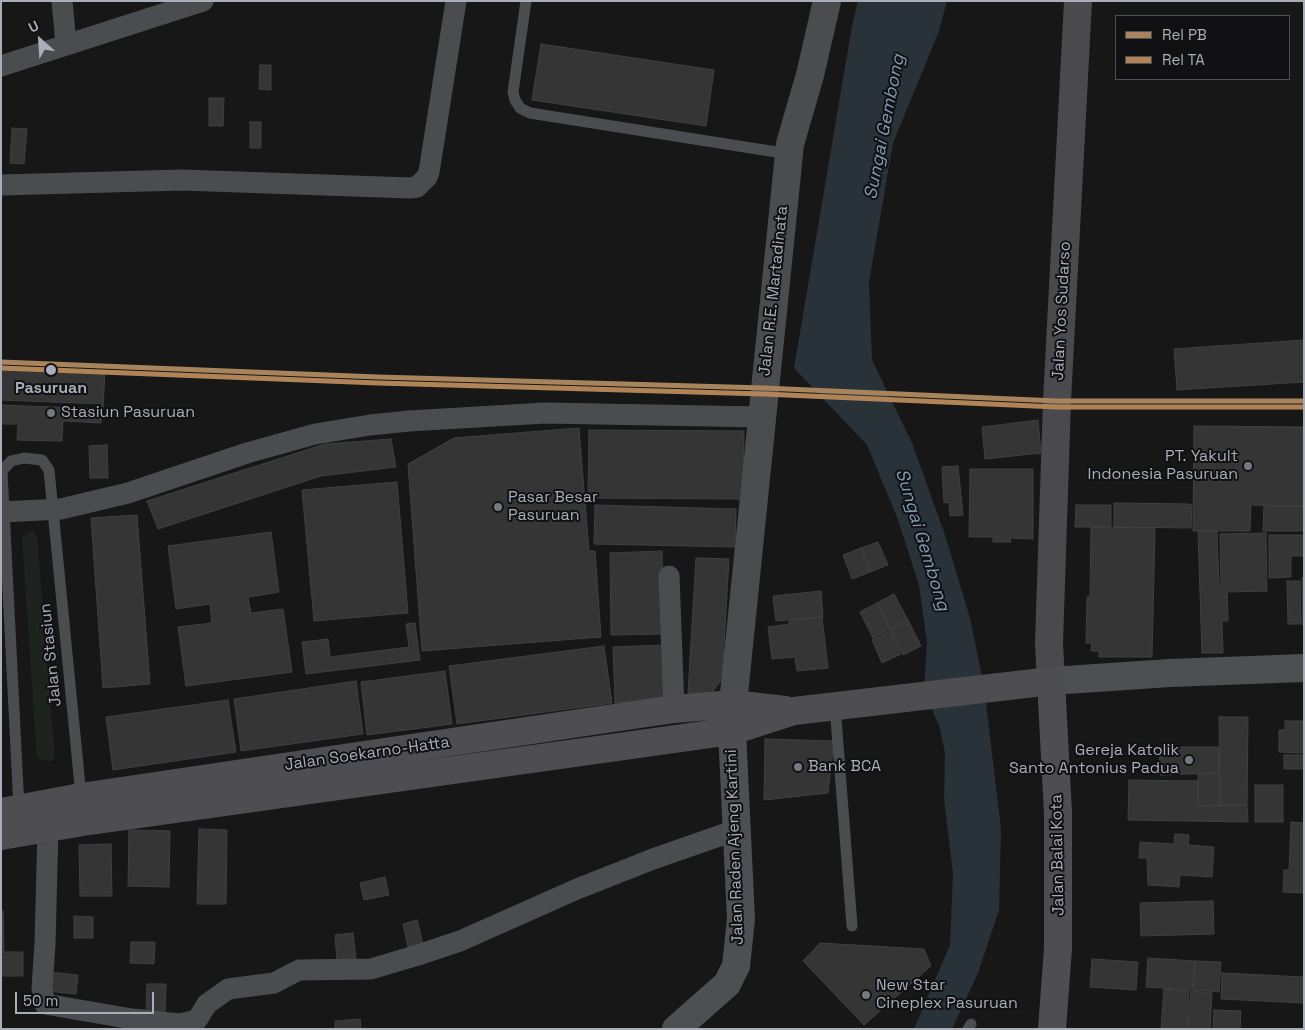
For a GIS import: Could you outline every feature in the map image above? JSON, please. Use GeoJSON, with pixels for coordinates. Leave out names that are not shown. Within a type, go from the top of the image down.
{"type":"FeatureCollection","features":[{"type":"Feature","properties":{"kind":"highway"},"geometry":{"type":"LineString","coordinates":[[732,717],[1051,681]]}},
{"type":"Feature","properties":{"kind":"highway","name":"Jalan Balai Kota"},"geometry":{"type":"LineString","coordinates":[[1051,681],[1058,813],[1058,948],[1052,1029]]}},
{"type":"Feature","properties":{"kind":"highway","name":"Jalan Soekarno-Hatta"},"geometry":{"type":"LineString","coordinates":[[18,823],[82,809],[674,709],[732,717]]}},
{"type":"Feature","properties":{"kind":"highway","name":"Jalan Soekarno-Hatta"},"geometry":{"type":"LineString","coordinates":[[82,809],[732,717]]}},
{"type":"Feature","properties":{"kind":"main road","name":"Jalan Yos Sudarso"},"geometry":{"type":"LineString","coordinates":[[1051,681],[1049,643],[1057,401],[1078,1]]}},
{"type":"Feature","properties":{"kind":"main road"},"geometry":{"type":"LineString","coordinates":[[1051,681],[1170,673],[1304,668]]}},
{"type":"Feature","properties":{"kind":"main road","name":"Jalan Raden Ajeng Kartini"},"geometry":{"type":"LineString","coordinates":[[676,1029],[727,984],[736,966],[741,919],[732,717]]}},
{"type":"Feature","properties":{"kind":"street"},"geometry":{"type":"LineString","coordinates":[[62,1],[66,44]]}},
{"type":"Feature","properties":{"kind":"street"},"geometry":{"type":"LineString","coordinates":[[1,66],[203,1]]}},
{"type":"Feature","properties":{"kind":"street"},"geometry":{"type":"LineString","coordinates":[[1,185],[182,180],[410,188],[417,186],[427,178],[429,172],[456,1]]}},
{"type":"Feature","properties":{"kind":"street","name":"Jalan R.E. Martadinata"},"geometry":{"type":"LineString","coordinates":[[732,717],[789,154],[827,1]]}},
{"type":"Feature","properties":{"kind":"street"},"geometry":{"type":"LineString","coordinates":[[3,512],[52,510],[128,493],[247,453],[315,434],[409,421],[544,413],[761,416]]}},
{"type":"Feature","properties":{"kind":"street"},"geometry":{"type":"LineString","coordinates":[[670,576],[674,709]]}},
{"type":"Feature","properties":{"kind":"street"},"geometry":{"type":"LineString","coordinates":[[18,823],[46,944],[42,988],[45,1004],[132,1019],[180,1024],[197,1020],[207,1004],[228,989],[274,983],[299,970],[371,968],[418,955],[460,941],[577,889],[653,859],[736,830]]}},
{"type":"Feature","properties":{"kind":"lane"},"geometry":{"type":"LineString","coordinates":[[526,1],[513,92],[520,108],[530,112],[789,154]]}},
{"type":"Feature","properties":{"kind":"lane","name":"Jalan Stasiun"},"geometry":{"type":"LineString","coordinates":[[3,512],[2,471],[11,461],[24,458],[42,460],[47,464],[82,809]]}},
{"type":"Feature","properties":{"kind":"lane"},"geometry":{"type":"LineString","coordinates":[[3,512],[18,823]]}},
{"type":"Feature","properties":{"kind":"lane"},"geometry":{"type":"LineString","coordinates":[[835,706],[852,926]]}},
{"type":"Feature","properties":{"kind":"shaded area"},"geometry":{"type":"Polygon","coordinates":[[[33,530],[37,536],[55,758],[49,762],[37,758],[22,537],[33,530]]]}},
{"type":"Feature","properties":{"kind":"water","name":"Sungai Gembong"},"geometry":{"type":"Polygon","coordinates":[[[858,1],[947,1],[939,31],[893,143],[869,282],[872,360],[912,443],[945,535],[970,618],[984,686],[1001,829],[999,910],[978,973],[952,1029],[914,1029],[950,945],[953,873],[944,799],[945,753],[940,728],[924,691],[927,643],[919,585],[897,517],[867,445],[794,368],[852,26],[858,1]]]}},
{"type":"Feature","properties":{"kind":"building"},"geometry":{"type":"Polygon","coordinates":[[[541,44],[714,70],[706,126],[532,100],[541,44]]]}},
{"type":"Feature","properties":{"kind":"building"},"geometry":{"type":"Polygon","coordinates":[[[260,65],[271,65],[271,90],[259,89],[260,65]]]}},
{"type":"Feature","properties":{"kind":"building"},"geometry":{"type":"Polygon","coordinates":[[[209,98],[224,98],[223,126],[209,126],[209,98]]]}},
{"type":"Feature","properties":{"kind":"building"},"geometry":{"type":"Polygon","coordinates":[[[250,122],[261,122],[261,148],[250,148],[250,122]]]}},
{"type":"Feature","properties":{"kind":"building"},"geometry":{"type":"Polygon","coordinates":[[[12,128],[27,129],[24,164],[10,163],[12,128]]]}},
{"type":"Feature","properties":{"kind":"building"},"geometry":{"type":"Polygon","coordinates":[[[1304,340],[1304,382],[1177,390],[1174,349],[1304,340]]]}},
{"type":"Feature","properties":{"kind":"building"},"geometry":{"type":"Polygon","coordinates":[[[1,366],[105,371],[103,409],[1,405],[1,366]]]}},
{"type":"Feature","properties":{"kind":"building","name":"Stasiun Pasuruan"},"geometry":{"type":"Polygon","coordinates":[[[1,400],[102,404],[101,423],[63,421],[62,441],[17,440],[18,424],[1,424],[1,400]]]}},
{"type":"Feature","properties":{"kind":"building"},"geometry":{"type":"Polygon","coordinates":[[[1038,420],[1041,453],[985,459],[982,427],[1038,420]]]}},
{"type":"Feature","properties":{"kind":"building","name":"PT. Yakult Indonesia Pasuruan"},"geometry":{"type":"Polygon","coordinates":[[[1194,426],[1303,427],[1303,506],[1251,505],[1250,531],[1193,531],[1194,426]]]}},
{"type":"Feature","properties":{"kind":"building","name":"Pasar Besar Pasuruan"},"geometry":{"type":"Polygon","coordinates":[[[579,428],[589,551],[595,551],[601,637],[422,651],[408,464],[454,438],[579,428]]]}},
{"type":"Feature","properties":{"kind":"building","name":"Pasar Besar Pasuruan"},"geometry":{"type":"Polygon","coordinates":[[[589,430],[744,431],[743,499],[588,498],[589,430]]]}},
{"type":"Feature","properties":{"kind":"building"},"geometry":{"type":"Polygon","coordinates":[[[391,439],[396,467],[321,476],[158,529],[147,501],[325,444],[391,439]]]}},
{"type":"Feature","properties":{"kind":"building"},"geometry":{"type":"Polygon","coordinates":[[[107,445],[108,478],[90,478],[89,446],[107,445]]]}},
{"type":"Feature","properties":{"kind":"building"},"geometry":{"type":"Polygon","coordinates":[[[958,466],[963,515],[950,516],[949,502],[944,503],[942,467],[958,466]]]}},
{"type":"Feature","properties":{"kind":"building"},"geometry":{"type":"Polygon","coordinates":[[[970,469],[1033,469],[1033,539],[1010,538],[1011,542],[993,542],[993,537],[969,537],[970,469]]]}},
{"type":"Feature","properties":{"kind":"building"},"geometry":{"type":"Polygon","coordinates":[[[397,482],[408,613],[314,621],[302,490],[397,482]]]}},
{"type":"Feature","properties":{"kind":"building"},"geometry":{"type":"Polygon","coordinates":[[[1114,503],[1189,504],[1192,505],[1191,528],[1114,527],[1114,503]]]}},
{"type":"Feature","properties":{"kind":"building","name":"Pasar Besar Pasuruan"},"geometry":{"type":"Polygon","coordinates":[[[595,505],[736,509],[735,547],[594,544],[595,505]]]}},
{"type":"Feature","properties":{"kind":"building"},"geometry":{"type":"Polygon","coordinates":[[[1076,505],[1111,505],[1111,527],[1075,527],[1076,505]]]}},
{"type":"Feature","properties":{"kind":"building"},"geometry":{"type":"Polygon","coordinates":[[[1264,506],[1304,506],[1304,531],[1263,531],[1264,506]]]}},
{"type":"Feature","properties":{"kind":"building"},"geometry":{"type":"Polygon","coordinates":[[[137,515],[150,684],[103,688],[91,518],[137,515]]]}},
{"type":"Feature","properties":{"kind":"building"},"geometry":{"type":"Polygon","coordinates":[[[1091,527],[1155,528],[1152,657],[1099,657],[1099,651],[1091,651],[1092,643],[1086,643],[1087,597],[1090,597],[1091,527]]]}},
{"type":"Feature","properties":{"kind":"building"},"geometry":{"type":"Polygon","coordinates":[[[1217,531],[1219,584],[1227,584],[1228,621],[1222,621],[1223,653],[1202,653],[1198,532],[1217,531]]]}},
{"type":"Feature","properties":{"kind":"building"},"geometry":{"type":"Polygon","coordinates":[[[271,532],[279,592],[248,597],[251,613],[283,609],[292,672],[186,686],[178,627],[212,623],[210,604],[176,609],[168,546],[271,532]]]}},
{"type":"Feature","properties":{"kind":"building"},"geometry":{"type":"Polygon","coordinates":[[[1266,533],[1267,591],[1229,592],[1228,583],[1221,583],[1220,534],[1266,533]]]}},
{"type":"Feature","properties":{"kind":"building"},"geometry":{"type":"Polygon","coordinates":[[[1269,535],[1304,535],[1304,556],[1291,556],[1291,577],[1269,578],[1269,535]]]}},
{"type":"Feature","properties":{"kind":"building"},"geometry":{"type":"Polygon","coordinates":[[[878,542],[888,565],[870,572],[861,548],[878,542]]]}},
{"type":"Feature","properties":{"kind":"building"},"geometry":{"type":"Polygon","coordinates":[[[861,548],[870,572],[852,579],[843,555],[861,548]]]}},
{"type":"Feature","properties":{"kind":"building","name":"Pasar Besar Pasuruan"},"geometry":{"type":"Polygon","coordinates":[[[662,551],[664,634],[611,635],[610,553],[662,551]]]}},
{"type":"Feature","properties":{"kind":"building"},"geometry":{"type":"Polygon","coordinates":[[[696,558],[729,559],[722,679],[711,694],[688,693],[696,558]]]}},
{"type":"Feature","properties":{"kind":"building"},"geometry":{"type":"Polygon","coordinates":[[[1302,578],[1304,578],[1303,625],[1302,578]]]}},
{"type":"Feature","properties":{"kind":"building"},"geometry":{"type":"Polygon","coordinates":[[[1287,581],[1300,581],[1301,624],[1288,624],[1287,581]]]}},
{"type":"Feature","properties":{"kind":"building"},"geometry":{"type":"Polygon","coordinates":[[[821,591],[823,617],[776,621],[773,596],[821,591]]]}},
{"type":"Feature","properties":{"kind":"building"},"geometry":{"type":"Polygon","coordinates":[[[894,594],[908,620],[890,629],[877,603],[894,594]]]}},
{"type":"Feature","properties":{"kind":"building"},"geometry":{"type":"Polygon","coordinates":[[[877,603],[890,629],[873,638],[860,612],[877,603]]]}},
{"type":"Feature","properties":{"kind":"building"},"geometry":{"type":"Polygon","coordinates":[[[822,617],[828,668],[797,671],[795,657],[772,659],[768,627],[789,624],[789,621],[822,617]]]}},
{"type":"Feature","properties":{"kind":"building"},"geometry":{"type":"Polygon","coordinates":[[[908,620],[921,646],[903,655],[890,629],[908,620]]]}},
{"type":"Feature","properties":{"kind":"building"},"geometry":{"type":"Polygon","coordinates":[[[415,623],[420,660],[306,674],[302,642],[328,639],[330,657],[409,647],[406,624],[415,623]]]}},
{"type":"Feature","properties":{"kind":"building"},"geometry":{"type":"Polygon","coordinates":[[[890,631],[901,654],[882,663],[872,640],[890,631]]]}},
{"type":"Feature","properties":{"kind":"building"},"geometry":{"type":"Polygon","coordinates":[[[665,645],[667,701],[615,703],[613,647],[665,645]]]}},
{"type":"Feature","properties":{"kind":"building"},"geometry":{"type":"Polygon","coordinates":[[[604,646],[612,703],[457,724],[449,666],[604,646]]]}},
{"type":"Feature","properties":{"kind":"building"},"geometry":{"type":"Polygon","coordinates":[[[445,671],[452,724],[367,735],[361,682],[445,671]]]}},
{"type":"Feature","properties":{"kind":"building"},"geometry":{"type":"Polygon","coordinates":[[[356,681],[363,734],[241,751],[234,699],[356,681]]]}},
{"type":"Feature","properties":{"kind":"building"},"geometry":{"type":"Polygon","coordinates":[[[228,700],[236,752],[113,770],[106,717],[228,700]]]}},
{"type":"Feature","properties":{"kind":"building"},"geometry":{"type":"Polygon","coordinates":[[[1219,717],[1248,717],[1247,805],[1220,805],[1219,717]]]}},
{"type":"Feature","properties":{"kind":"building"},"geometry":{"type":"Polygon","coordinates":[[[1285,721],[1304,721],[1304,753],[1279,752],[1279,730],[1285,730],[1285,721]]]}},
{"type":"Feature","properties":{"kind":"building","name":"Bank BCA"},"geometry":{"type":"Polygon","coordinates":[[[765,739],[834,741],[828,793],[764,800],[765,739]]]}},
{"type":"Feature","properties":{"kind":"building","name":"Gereja Katolik Santo Antonius Padua"},"geometry":{"type":"Polygon","coordinates":[[[1159,747],[1219,747],[1219,773],[1160,775],[1159,747]]]}},
{"type":"Feature","properties":{"kind":"building"},"geometry":{"type":"Polygon","coordinates":[[[1284,755],[1304,755],[1304,769],[1284,769],[1284,755]]]}},
{"type":"Feature","properties":{"kind":"building"},"geometry":{"type":"Polygon","coordinates":[[[1219,773],[1220,805],[1198,806],[1198,774],[1219,773]]]}},
{"type":"Feature","properties":{"kind":"building"},"geometry":{"type":"Polygon","coordinates":[[[1129,780],[1198,781],[1198,806],[1247,805],[1248,822],[1128,820],[1129,780]]]}},
{"type":"Feature","properties":{"kind":"building"},"geometry":{"type":"Polygon","coordinates":[[[1255,785],[1283,785],[1283,822],[1255,822],[1255,785]]]}},
{"type":"Feature","properties":{"kind":"building"},"geometry":{"type":"Polygon","coordinates":[[[1291,822],[1304,823],[1304,893],[1283,892],[1284,870],[1289,870],[1291,822]]]}},
{"type":"Feature","properties":{"kind":"building"},"geometry":{"type":"Polygon","coordinates":[[[199,829],[227,830],[226,904],[197,904],[199,829]]]}},
{"type":"Feature","properties":{"kind":"building"},"geometry":{"type":"Polygon","coordinates":[[[129,830],[170,831],[169,887],[128,886],[129,830]]]}},
{"type":"Feature","properties":{"kind":"building"},"geometry":{"type":"Polygon","coordinates":[[[1175,834],[1189,835],[1188,845],[1214,847],[1212,877],[1180,875],[1179,887],[1148,885],[1147,858],[1139,858],[1140,842],[1174,844],[1175,834]]]}},
{"type":"Feature","properties":{"kind":"building"},"geometry":{"type":"Polygon","coordinates":[[[111,844],[112,896],[80,896],[79,845],[111,844]]]}},
{"type":"Feature","properties":{"kind":"building"},"geometry":{"type":"Polygon","coordinates":[[[385,877],[389,895],[364,900],[360,883],[385,877]]]}},
{"type":"Feature","properties":{"kind":"building"},"geometry":{"type":"Polygon","coordinates":[[[1213,901],[1214,934],[1141,936],[1140,903],[1213,901]]]}},
{"type":"Feature","properties":{"kind":"building"},"geometry":{"type":"Polygon","coordinates":[[[3,911],[4,952],[23,952],[23,976],[1,976],[3,911]]]}},
{"type":"Feature","properties":{"kind":"building"},"geometry":{"type":"Polygon","coordinates":[[[74,916],[93,917],[93,938],[74,938],[74,916]]]}},
{"type":"Feature","properties":{"kind":"building"},"geometry":{"type":"Polygon","coordinates":[[[417,920],[423,944],[408,947],[403,924],[417,920]]]}},
{"type":"Feature","properties":{"kind":"building"},"geometry":{"type":"Polygon","coordinates":[[[353,933],[356,960],[337,961],[335,935],[353,933]]]}},
{"type":"Feature","properties":{"kind":"building"},"geometry":{"type":"Polygon","coordinates":[[[131,942],[155,942],[154,964],[130,963],[131,942]]]}},
{"type":"Feature","properties":{"kind":"building","name":"New Star Cineplex Pasuruan"},"geometry":{"type":"Polygon","coordinates":[[[820,943],[924,949],[931,966],[864,1025],[803,961],[820,943]]]}},
{"type":"Feature","properties":{"kind":"building"},"geometry":{"type":"Polygon","coordinates":[[[1148,958],[1195,961],[1193,990],[1146,987],[1148,958]]]}},
{"type":"Feature","properties":{"kind":"building"},"geometry":{"type":"Polygon","coordinates":[[[1092,959],[1138,962],[1136,990],[1090,987],[1092,959]]]}},
{"type":"Feature","properties":{"kind":"building"},"geometry":{"type":"Polygon","coordinates":[[[1195,961],[1221,962],[1219,992],[1193,990],[1195,961]]]}},
{"type":"Feature","properties":{"kind":"building"},"geometry":{"type":"Polygon","coordinates":[[[50,972],[78,975],[76,994],[48,991],[50,972]]]}},
{"type":"Feature","properties":{"kind":"building"},"geometry":{"type":"Polygon","coordinates":[[[1222,973],[1304,977],[1304,1003],[1221,999],[1222,973]]]}},
{"type":"Feature","properties":{"kind":"building"},"geometry":{"type":"Polygon","coordinates":[[[147,984],[166,984],[165,1014],[146,1013],[147,984]]]}},
{"type":"Feature","properties":{"kind":"building"},"geometry":{"type":"Polygon","coordinates":[[[1164,989],[1189,991],[1187,1029],[1161,1029],[1164,989]]]}},
{"type":"Feature","properties":{"kind":"building"},"geometry":{"type":"Polygon","coordinates":[[[1191,991],[1212,993],[1210,1029],[1188,1029],[1191,991]]]}},
{"type":"Feature","properties":{"kind":"building"},"geometry":{"type":"Polygon","coordinates":[[[1214,1010],[1241,1011],[1240,1029],[1213,1029],[1214,1010]]]}},
{"type":"Feature","properties":{"kind":"building"},"geometry":{"type":"Polygon","coordinates":[[[360,1019],[361,1029],[335,1029],[335,1021],[360,1019]]]}},
{"type":"Feature","properties":{"kind":"rail line","name":"PB"},"geometry":{"type":"LineString","coordinates":[[1,362],[378,377],[764,388],[1057,401],[1304,401]]}},
{"type":"Feature","properties":{"kind":"rail line","name":"TA"},"geometry":{"type":"LineString","coordinates":[[1,368],[378,383],[764,394],[1057,407],[1304,407]]}},
{"type":"Feature","properties":{"kind":"place","name":"Pasuruan"},"geometry":{"type":"Point","coordinates":[51,370]}},
{"type":"Feature","properties":{"kind":"place","name":"Stasiun Pasuruan"},"geometry":{"type":"Point","coordinates":[51,413]}},
{"type":"Feature","properties":{"kind":"place","name":"PT. Yakult Indonesia Pasuruan"},"geometry":{"type":"Point","coordinates":[1248,466]}},
{"type":"Feature","properties":{"kind":"place","name":"Pasar Besar Pasuruan"},"geometry":{"type":"Point","coordinates":[498,507]}},
{"type":"Feature","properties":{"kind":"place","name":"Gereja Katolik Santo Antonius Padua"},"geometry":{"type":"Point","coordinates":[1189,760]}},
{"type":"Feature","properties":{"kind":"place","name":"Bank BCA"},"geometry":{"type":"Point","coordinates":[798,767]}},
{"type":"Feature","properties":{"kind":"place","name":"New Star Cineplex Pasuruan"},"geometry":{"type":"Point","coordinates":[866,995]}}]}
